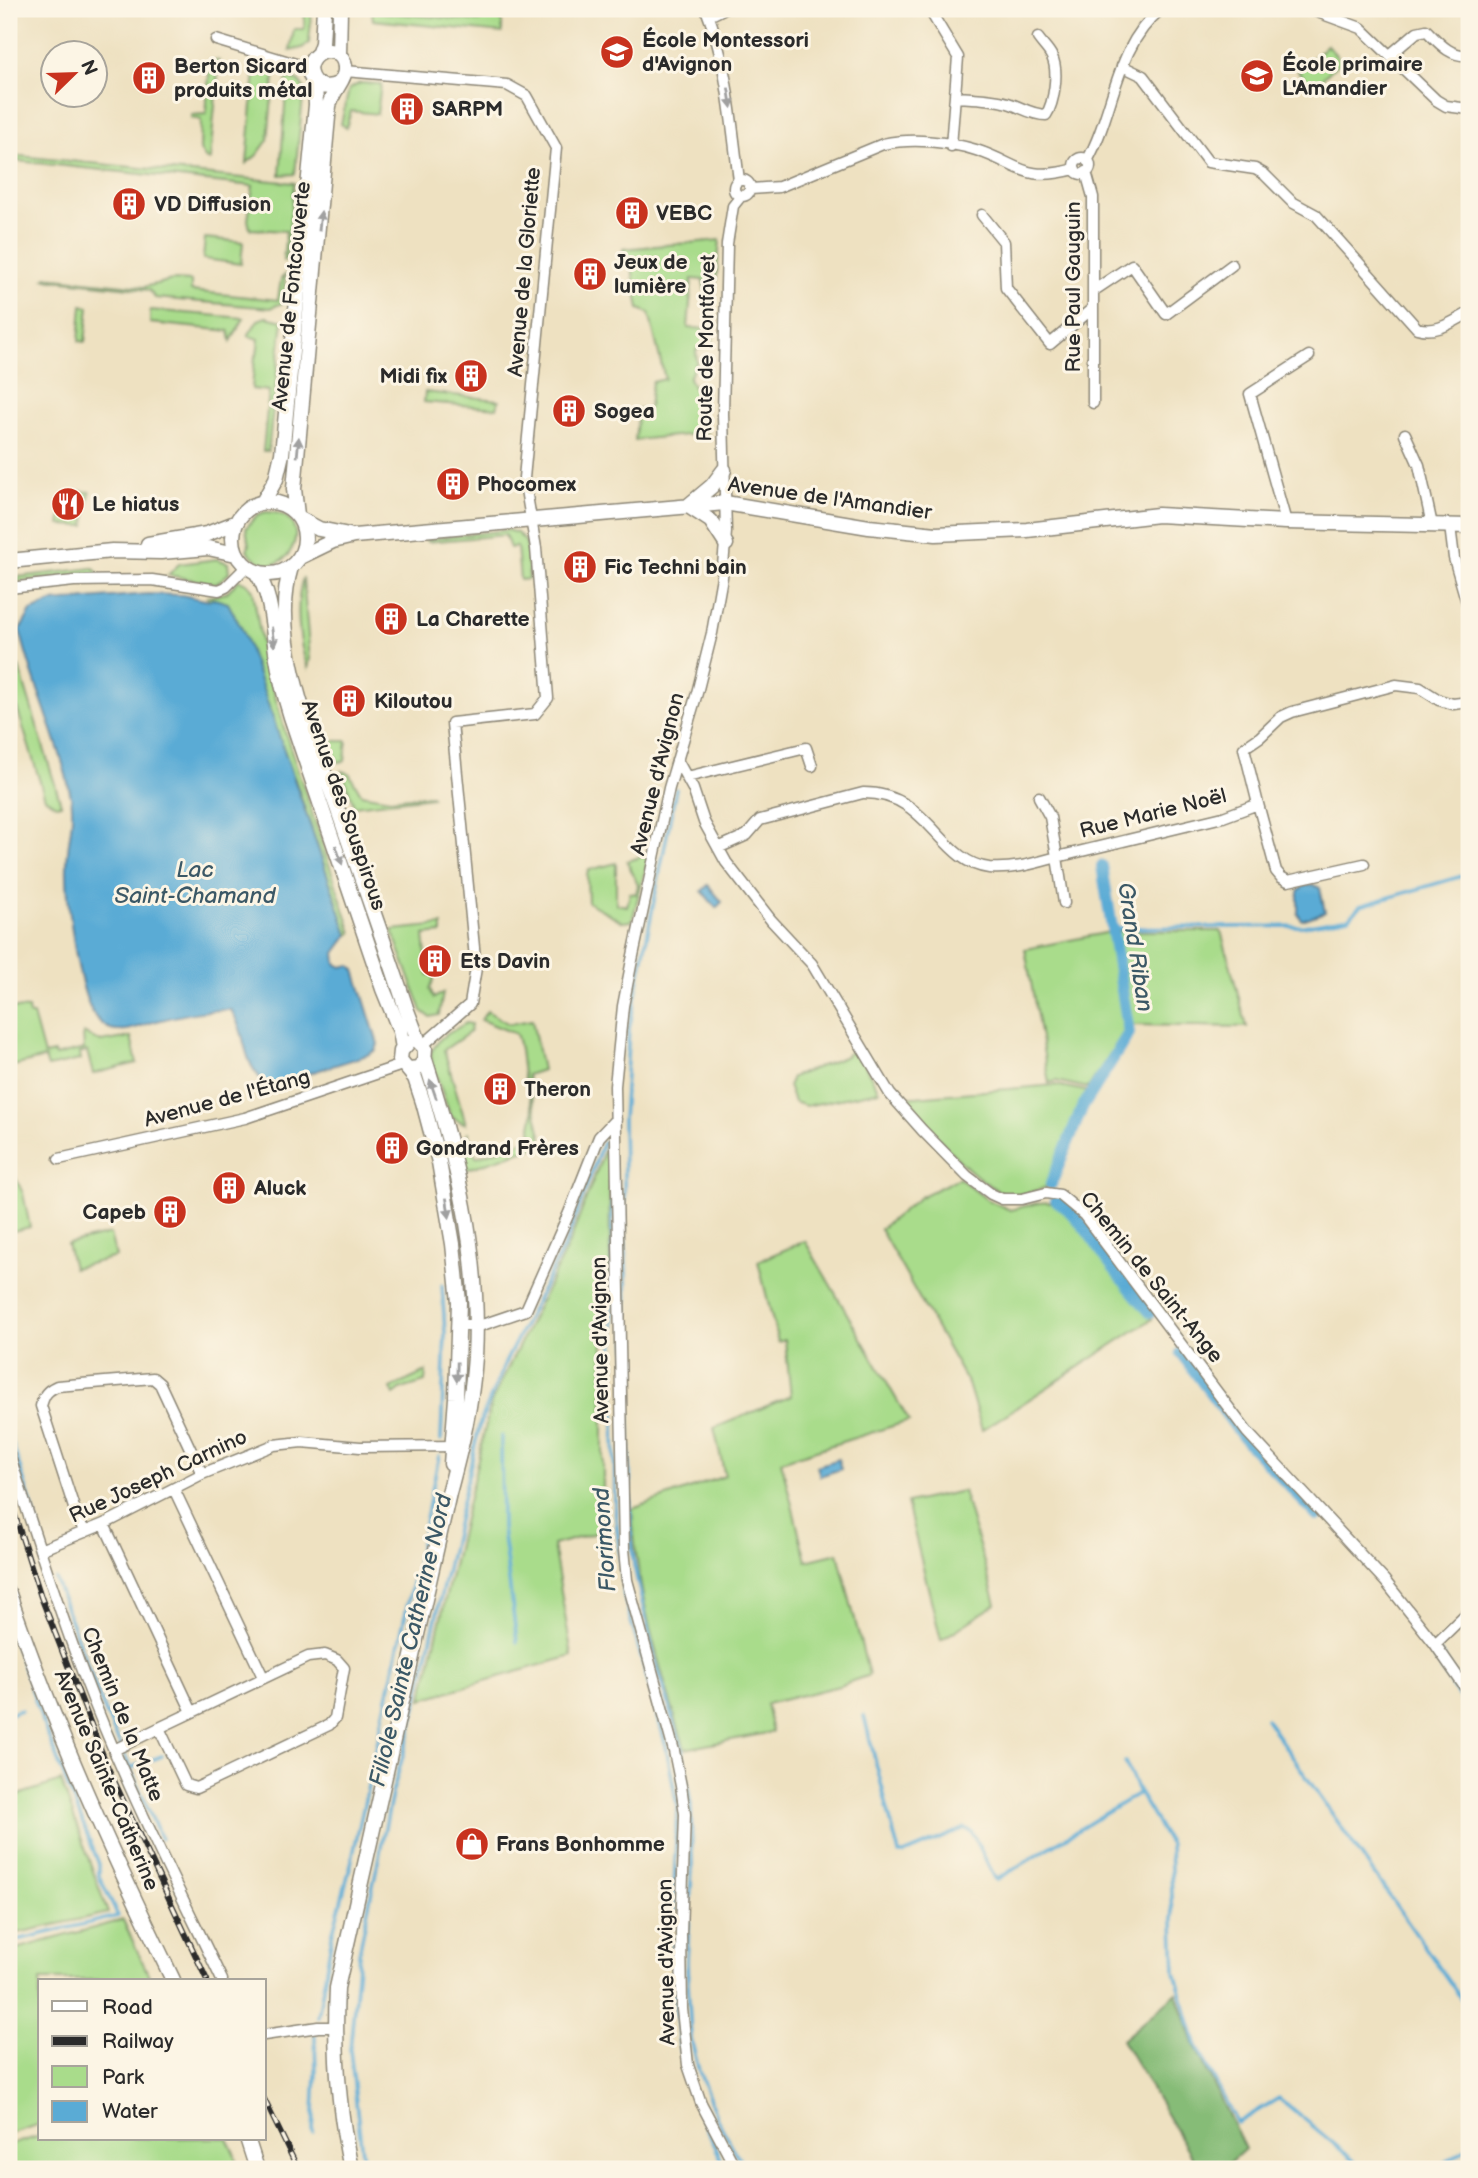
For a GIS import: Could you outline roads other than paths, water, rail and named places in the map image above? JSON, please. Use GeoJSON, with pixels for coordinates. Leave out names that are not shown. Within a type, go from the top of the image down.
{"type":"FeatureCollection","features":[{"type":"Feature","properties":{"kind":"main road"},"geometry":{"type":"LineString","coordinates":[[324,9],[322,43],[319,52],[312,59],[309,74],[316,83],[327,87],[341,77],[345,65],[339,55],[340,9]]}},
{"type":"Feature","properties":{"kind":"main road"},"geometry":{"type":"LineString","coordinates":[[319,52],[329,51],[339,55]]}},
{"type":"Feature","properties":{"kind":"main road","name":"Avenue de Fontcouverte"},"geometry":{"type":"LineString","coordinates":[[299,517],[294,489],[329,106],[331,94],[341,77]]}},
{"type":"Feature","properties":{"kind":"main road","name":"Avenue de Fontcouverte"},"geometry":{"type":"LineString","coordinates":[[263,502],[276,479],[282,454],[316,83]]}},
{"type":"Feature","properties":{"kind":"main road"},"geometry":{"type":"LineString","coordinates":[[724,470],[712,486],[688,506],[710,521],[726,544]]}},
{"type":"Feature","properties":{"kind":"main road"},"geometry":{"type":"LineString","coordinates":[[9,561],[112,551],[206,534],[235,523],[247,508],[263,502],[282,504],[299,517],[305,538],[295,562],[280,573],[268,575],[251,569],[236,554],[233,544],[235,523]]}},
{"type":"Feature","properties":{"kind":"main road","name":"Avenue de l'Amandier"},"geometry":{"type":"LineString","coordinates":[[295,562],[333,541],[354,536],[726,503],[914,533],[936,534],[1027,530],[1158,514],[1286,522],[1469,526]]}},
{"type":"Feature","properties":{"kind":"main road","name":"Avenue de l'Amandier"},"geometry":{"type":"LineString","coordinates":[[299,517],[325,531],[354,536]]}},
{"type":"Feature","properties":{"kind":"main road"},"geometry":{"type":"LineString","coordinates":[[112,551],[161,552],[208,548],[236,554]]}},
{"type":"Feature","properties":{"kind":"main road","name":"Avenue des Souspirous"},"geometry":{"type":"LineString","coordinates":[[295,562],[284,592],[293,675],[423,1049],[452,1146],[469,1232],[476,1326],[472,1387],[337,1988],[335,2027],[338,2101],[351,2169]]}},
{"type":"Feature","properties":{"kind":"main road","name":"Avenue des Souspirous"},"geometry":{"type":"LineString","coordinates":[[251,569],[262,580],[268,601],[281,684],[383,989],[400,1031],[403,1048]]}},
{"type":"Feature","properties":{"kind":"main road"},"geometry":{"type":"LineString","coordinates":[[410,1042],[423,1049],[418,1068],[406,1067],[400,1056],[403,1048],[410,1042]]}},
{"type":"Feature","properties":{"kind":"main road","name":"Avenue des Souspirous"},"geometry":{"type":"LineString","coordinates":[[406,1067],[425,1109],[448,1206],[459,1302],[457,1446]]}},
{"type":"Feature","properties":{"kind":"main road","name":"Avenue Sainte-Catherine"},"geometry":{"type":"LineString","coordinates":[[9,1594],[40,1679],[99,1822],[173,1979]]}},
{"type":"Feature","properties":{"kind":"main road"},"geometry":{"type":"LineString","coordinates":[[248,2140],[257,2169]]}},
{"type":"Feature","properties":{"kind":"street"},"geometry":{"type":"LineString","coordinates":[[723,9],[708,13],[729,91],[734,157],[739,180],[734,189],[741,196],[748,194],[751,189]]}},
{"type":"Feature","properties":{"kind":"street"},"geometry":{"type":"LineString","coordinates":[[932,9],[958,57],[951,146]]}},
{"type":"Feature","properties":{"kind":"street"},"geometry":{"type":"LineString","coordinates":[[751,189],[779,187],[883,144],[909,141],[974,149],[1016,169],[1036,175],[1057,174],[1083,168],[1097,144],[1116,79],[1134,38],[1148,19],[1161,9]]}},
{"type":"Feature","properties":{"kind":"street"},"geometry":{"type":"LineString","coordinates":[[1309,9],[1361,28],[1436,100],[1446,106],[1469,109]]}},
{"type":"Feature","properties":{"kind":"street"},"geometry":{"type":"LineString","coordinates":[[1390,55],[1417,32],[1426,30],[1446,51],[1469,55]]}},
{"type":"Feature","properties":{"kind":"street"},"geometry":{"type":"LineString","coordinates":[[956,97],[999,101],[1046,115],[1051,108],[1053,58],[1038,38]]}},
{"type":"Feature","properties":{"kind":"street"},"geometry":{"type":"LineString","coordinates":[[216,40],[309,68]]}},
{"type":"Feature","properties":{"kind":"street"},"geometry":{"type":"LineString","coordinates":[[1122,66],[1143,76],[1208,162],[1255,169],[1264,174],[1292,202],[1316,215],[1417,328],[1428,331],[1439,329],[1469,313]]}},
{"type":"Feature","properties":{"kind":"street","name":"Avenue de la Gloriette"},"geometry":{"type":"LineString","coordinates":[[341,77],[506,85],[527,96],[556,148],[524,478],[536,548],[548,698],[535,714],[452,723],[476,968],[470,1003],[423,1049]]}},
{"type":"Feature","properties":{"kind":"street","name":"Rue Paul Gauguin"},"geometry":{"type":"LineString","coordinates":[[1083,168],[1093,197],[1093,403]]}},
{"type":"Feature","properties":{"kind":"street"},"geometry":{"type":"LineString","coordinates":[[739,180],[747,181],[751,189]]}},
{"type":"Feature","properties":{"kind":"street","name":"Route de Montfavet"},"geometry":{"type":"LineString","coordinates":[[726,503],[724,470],[727,244],[733,206],[741,196]]}},
{"type":"Feature","properties":{"kind":"street"},"geometry":{"type":"LineString","coordinates":[[982,215],[1004,242],[1006,288],[1050,345],[1093,308]]}},
{"type":"Feature","properties":{"kind":"street"},"geometry":{"type":"LineString","coordinates":[[1093,291],[1132,265],[1166,314],[1232,265]]}},
{"type":"Feature","properties":{"kind":"street"},"geometry":{"type":"LineString","coordinates":[[1286,522],[1250,394],[1308,356]]}},
{"type":"Feature","properties":{"kind":"street"},"geometry":{"type":"LineString","coordinates":[[1405,434],[1419,464],[1432,525]]}},
{"type":"Feature","properties":{"kind":"street","name":"Avenue d'Avignon"},"geometry":{"type":"LineString","coordinates":[[726,503],[726,544],[712,633],[655,849],[623,1006],[615,1086],[624,1549],[640,1630],[674,1751],[685,1814],[681,1934],[682,2009],[688,2065],[701,2103],[736,2169]]}},
{"type":"Feature","properties":{"kind":"street"},"geometry":{"type":"LineString","coordinates":[[1450,526],[1454,558],[1469,610]]}},
{"type":"Feature","properties":{"kind":"street"},"geometry":{"type":"LineString","coordinates":[[9,588],[74,582],[152,580],[219,590],[251,569]]}},
{"type":"Feature","properties":{"kind":"street","name":"Rue Marie Noël"},"geometry":{"type":"LineString","coordinates":[[1364,864],[1288,881],[1281,877],[1276,871],[1244,748],[1281,717],[1395,685],[1420,688],[1439,700],[1453,704],[1469,702]]}},
{"type":"Feature","properties":{"kind":"street"},"geometry":{"type":"LineString","coordinates":[[687,777],[806,748],[811,766]]}},
{"type":"Feature","properties":{"kind":"street","name":"Chemin de Saint-Ange"},"geometry":{"type":"LineString","coordinates":[[677,760],[687,777],[704,822],[726,862],[771,919],[812,964],[890,1094],[967,1176],[991,1194],[1002,1199],[1022,1199],[1046,1193],[1060,1195],[1084,1215],[1247,1432],[1351,1541],[1435,1644],[1469,1693]]}},
{"type":"Feature","properties":{"kind":"street","name":"Rue Marie Noël"},"geometry":{"type":"LineString","coordinates":[[718,848],[747,835],[760,820],[863,793],[876,793],[894,797],[914,809],[948,844],[967,859],[986,868],[1014,868],[1223,817],[1258,804]]}},
{"type":"Feature","properties":{"kind":"street","name":"Rue Marie Noël"},"geometry":{"type":"LineString","coordinates":[[1040,797],[1050,817],[1057,857]]}},
{"type":"Feature","properties":{"kind":"street"},"geometry":{"type":"LineString","coordinates":[[1057,857],[1064,903]]}},
{"type":"Feature","properties":{"kind":"street","name":"Avenue de l'Étang"},"geometry":{"type":"LineString","coordinates":[[59,1159],[245,1118],[406,1067]]}},
{"type":"Feature","properties":{"kind":"street"},"geometry":{"type":"LineString","coordinates":[[458,1325],[476,1326],[526,1310],[599,1137],[616,1119]]}},
{"type":"Feature","properties":{"kind":"street"},"geometry":{"type":"LineString","coordinates":[[85,1532],[77,1517],[41,1406],[48,1390],[57,1386],[153,1378],[160,1384],[202,1474]]}},
{"type":"Feature","properties":{"kind":"street","name":"Rue Joseph Carnino"},"geometry":{"type":"LineString","coordinates":[[40,1550],[104,1524],[202,1474],[274,1445],[302,1442],[359,1447],[457,1446]]}},
{"type":"Feature","properties":{"kind":"street","name":"Chemin de la Matte"},"geometry":{"type":"LineString","coordinates":[[9,1454],[84,1676],[114,1750],[222,1979]]}},
{"type":"Feature","properties":{"kind":"street"},"geometry":{"type":"LineString","coordinates":[[174,1489],[263,1677]]}},
{"type":"Feature","properties":{"kind":"street"},"geometry":{"type":"LineString","coordinates":[[104,1524],[192,1712]]}},
{"type":"Feature","properties":{"kind":"street"},"geometry":{"type":"LineString","coordinates":[[1435,1644],[1469,1611]]}},
{"type":"Feature","properties":{"kind":"street"},"geometry":{"type":"LineString","coordinates":[[114,1750],[263,1677],[308,1657],[325,1655],[338,1660],[344,1668],[335,1718],[329,1725],[196,1787],[186,1785],[159,1728]]}},
{"type":"Feature","properties":{"kind":"street"},"geometry":{"type":"LineString","coordinates":[[266,2035],[335,2027]]}},
{"type":"Feature","properties":{"kind":"water","name":"Lac Saint-Chamand"},"geometry":{"type":"Polygon","coordinates":[[[147,594],[182,595],[228,603],[243,631],[348,935],[335,953],[336,964],[342,967],[350,965],[355,970],[378,1044],[376,1050],[367,1055],[269,1086],[253,1068],[231,1010],[185,1015],[123,1030],[111,1029],[92,1012],[77,962],[68,899],[71,797],[20,630],[31,611],[52,602],[147,594]]]}},
{"type":"Feature","properties":{"kind":"water"},"geometry":{"type":"Polygon","coordinates":[[[708,885],[722,902],[716,908],[702,891],[708,885]]]}},
{"type":"Feature","properties":{"kind":"water"},"geometry":{"type":"Polygon","coordinates":[[[1314,885],[1320,888],[1325,912],[1302,920],[1298,914],[1298,891],[1304,886],[1314,885]]]}},
{"type":"Feature","properties":{"kind":"water"},"geometry":{"type":"Polygon","coordinates":[[[838,1459],[841,1469],[820,1476],[817,1466],[838,1459]]]}},
{"type":"Feature","properties":{"kind":"waterway"},"geometry":{"type":"LineString","coordinates":[[676,789],[629,1029],[623,1120],[631,1535],[634,1565],[654,1656],[682,1748],[691,1806],[692,1866],[687,1962],[691,2039],[699,2071],[717,2119],[745,2169]]}},
{"type":"Feature","properties":{"kind":"waterway","name":"Grand Riban"},"geometry":{"type":"LineString","coordinates":[[1051,1184],[1082,1108],[1129,1033],[1102,866]]}},
{"type":"Feature","properties":{"kind":"waterway"},"geometry":{"type":"LineString","coordinates":[[1113,928],[1304,926],[1349,918],[1360,906],[1469,874]]}},
{"type":"Feature","properties":{"kind":"waterway","name":"Filiole Sainte Catherine Nord"},"geometry":{"type":"LineString","coordinates":[[366,2169],[350,2050],[359,1953],[392,1794],[411,1728],[480,1423],[506,1361],[566,1242],[603,1142]]}},
{"type":"Feature","properties":{"kind":"waterway","name":"Grand Riban"},"geometry":{"type":"LineString","coordinates":[[1056,1200],[1080,1222],[1150,1312]]}},
{"type":"Feature","properties":{"kind":"waterway","name":"Florimond"},"geometry":{"type":"LineString","coordinates":[[612,1201],[615,1507],[624,1596],[666,1746],[677,1805],[673,1927]]}},
{"type":"Feature","properties":{"kind":"waterway"},"geometry":{"type":"LineString","coordinates":[[441,1440],[445,1333],[442,1285]]}},
{"type":"Feature","properties":{"kind":"waterway","name":"Grand Riban"},"geometry":{"type":"LineString","coordinates":[[1181,1353],[1243,1437],[1317,1516]]}},
{"type":"Feature","properties":{"kind":"waterway"},"geometry":{"type":"LineString","coordinates":[[9,1433],[44,1545]]}},
{"type":"Feature","properties":{"kind":"waterway"},"geometry":{"type":"LineString","coordinates":[[501,1436],[502,1528],[517,1642]]}},
{"type":"Feature","properties":{"kind":"waterway"},"geometry":{"type":"LineString","coordinates":[[417,1562],[439,1456]]}},
{"type":"Feature","properties":{"kind":"waterway"},"geometry":{"type":"LineString","coordinates":[[55,1579],[100,1699],[130,1768]]}},
{"type":"Feature","properties":{"kind":"waterway"},"geometry":{"type":"LineString","coordinates":[[318,2017],[332,1935],[351,1864],[413,1579]]}},
{"type":"Feature","properties":{"kind":"waterway"},"geometry":{"type":"LineString","coordinates":[[9,1625],[43,1723],[99,1864],[99,1876],[118,1916],[9,1942]]}},
{"type":"Feature","properties":{"kind":"waterway","name":"Grand Riban"},"geometry":{"type":"LineString","coordinates":[[1437,1655],[1469,1704]]}},
{"type":"Feature","properties":{"kind":"waterway"},"geometry":{"type":"LineString","coordinates":[[9,1714],[21,1710]]}},
{"type":"Feature","properties":{"kind":"waterway"},"geometry":{"type":"LineString","coordinates":[[864,1716],[899,1854],[965,1828],[971,1831],[996,1880],[1139,1793]]}},
{"type":"Feature","properties":{"kind":"waterway"},"geometry":{"type":"LineString","coordinates":[[1266,1719],[1469,2010]]}},
{"type":"Feature","properties":{"kind":"waterway"},"geometry":{"type":"LineString","coordinates":[[161,1839],[130,1768],[162,1756]]}},
{"type":"Feature","properties":{"kind":"waterway"},"geometry":{"type":"LineString","coordinates":[[1125,1762],[1139,1793],[1170,1845],[1175,1972],[1196,2044],[1237,2123],[1279,2098],[1364,2169]]}},
{"type":"Feature","properties":{"kind":"waterway","name":"Florimond"},"geometry":{"type":"LineString","coordinates":[[673,1942],[680,2052]]}},
{"type":"Feature","properties":{"kind":"waterway"},"geometry":{"type":"LineString","coordinates":[[313,2132],[315,2035]]}},
{"type":"Feature","properties":{"kind":"waterway","name":"Florimond"},"geometry":{"type":"LineString","coordinates":[[698,2111],[726,2169]]}},
{"type":"Feature","properties":{"kind":"waterway"},"geometry":{"type":"LineString","coordinates":[[1435,2169],[1469,2147]]}},
{"type":"Feature","properties":{"kind":"railway"},"geometry":{"type":"LineString","coordinates":[[9,1497],[41,1597],[108,1768],[207,1979]]}},
{"type":"Feature","properties":{"kind":"railway"},"geometry":{"type":"LineString","coordinates":[[266,2103],[298,2169]]}},
{"type":"Feature","properties":{"kind":"place","name":"École Montessori d'Avignon"},"geometry":{"type":"Point","coordinates":[617,52]}},
{"type":"Feature","properties":{"kind":"place","name":"École primaire L'Amandier"},"geometry":{"type":"Point","coordinates":[1257,76]}},
{"type":"Feature","properties":{"kind":"place","name":"Berton Sicard produits métal"},"geometry":{"type":"Point","coordinates":[149,78]}},
{"type":"Feature","properties":{"kind":"place","name":"SARPM"},"geometry":{"type":"Point","coordinates":[407,109]}},
{"type":"Feature","properties":{"kind":"place","name":"VD Diffusion"},"geometry":{"type":"Point","coordinates":[129,204]}},
{"type":"Feature","properties":{"kind":"place","name":"VEBC"},"geometry":{"type":"Point","coordinates":[632,213]}},
{"type":"Feature","properties":{"kind":"place","name":"Jeux de lumière"},"geometry":{"type":"Point","coordinates":[590,274]}},
{"type":"Feature","properties":{"kind":"place","name":"Midi fix"},"geometry":{"type":"Point","coordinates":[471,376]}},
{"type":"Feature","properties":{"kind":"place","name":"Sogea"},"geometry":{"type":"Point","coordinates":[569,411]}},
{"type":"Feature","properties":{"kind":"place","name":"Phocomex"},"geometry":{"type":"Point","coordinates":[453,484]}},
{"type":"Feature","properties":{"kind":"place","name":"Le hiatus"},"geometry":{"type":"Point","coordinates":[68,504]}},
{"type":"Feature","properties":{"kind":"place","name":"Fic Techni bain"},"geometry":{"type":"Point","coordinates":[580,567]}},
{"type":"Feature","properties":{"kind":"place","name":"La Charette"},"geometry":{"type":"Point","coordinates":[391,619]}},
{"type":"Feature","properties":{"kind":"place","name":"Kiloutou"},"geometry":{"type":"Point","coordinates":[349,701]}},
{"type":"Feature","properties":{"kind":"place","name":"Ets Davin"},"geometry":{"type":"Point","coordinates":[435,961]}},
{"type":"Feature","properties":{"kind":"place","name":"Theron"},"geometry":{"type":"Point","coordinates":[500,1089]}},
{"type":"Feature","properties":{"kind":"place","name":"Gondrand Frères"},"geometry":{"type":"Point","coordinates":[392,1148]}},
{"type":"Feature","properties":{"kind":"place","name":"Aluck"},"geometry":{"type":"Point","coordinates":[229,1188]}},
{"type":"Feature","properties":{"kind":"place","name":"Capeb"},"geometry":{"type":"Point","coordinates":[170,1212]}},
{"type":"Feature","properties":{"kind":"place","name":"Frans Bonhomme"},"geometry":{"type":"Point","coordinates":[472,1844]}}]}
